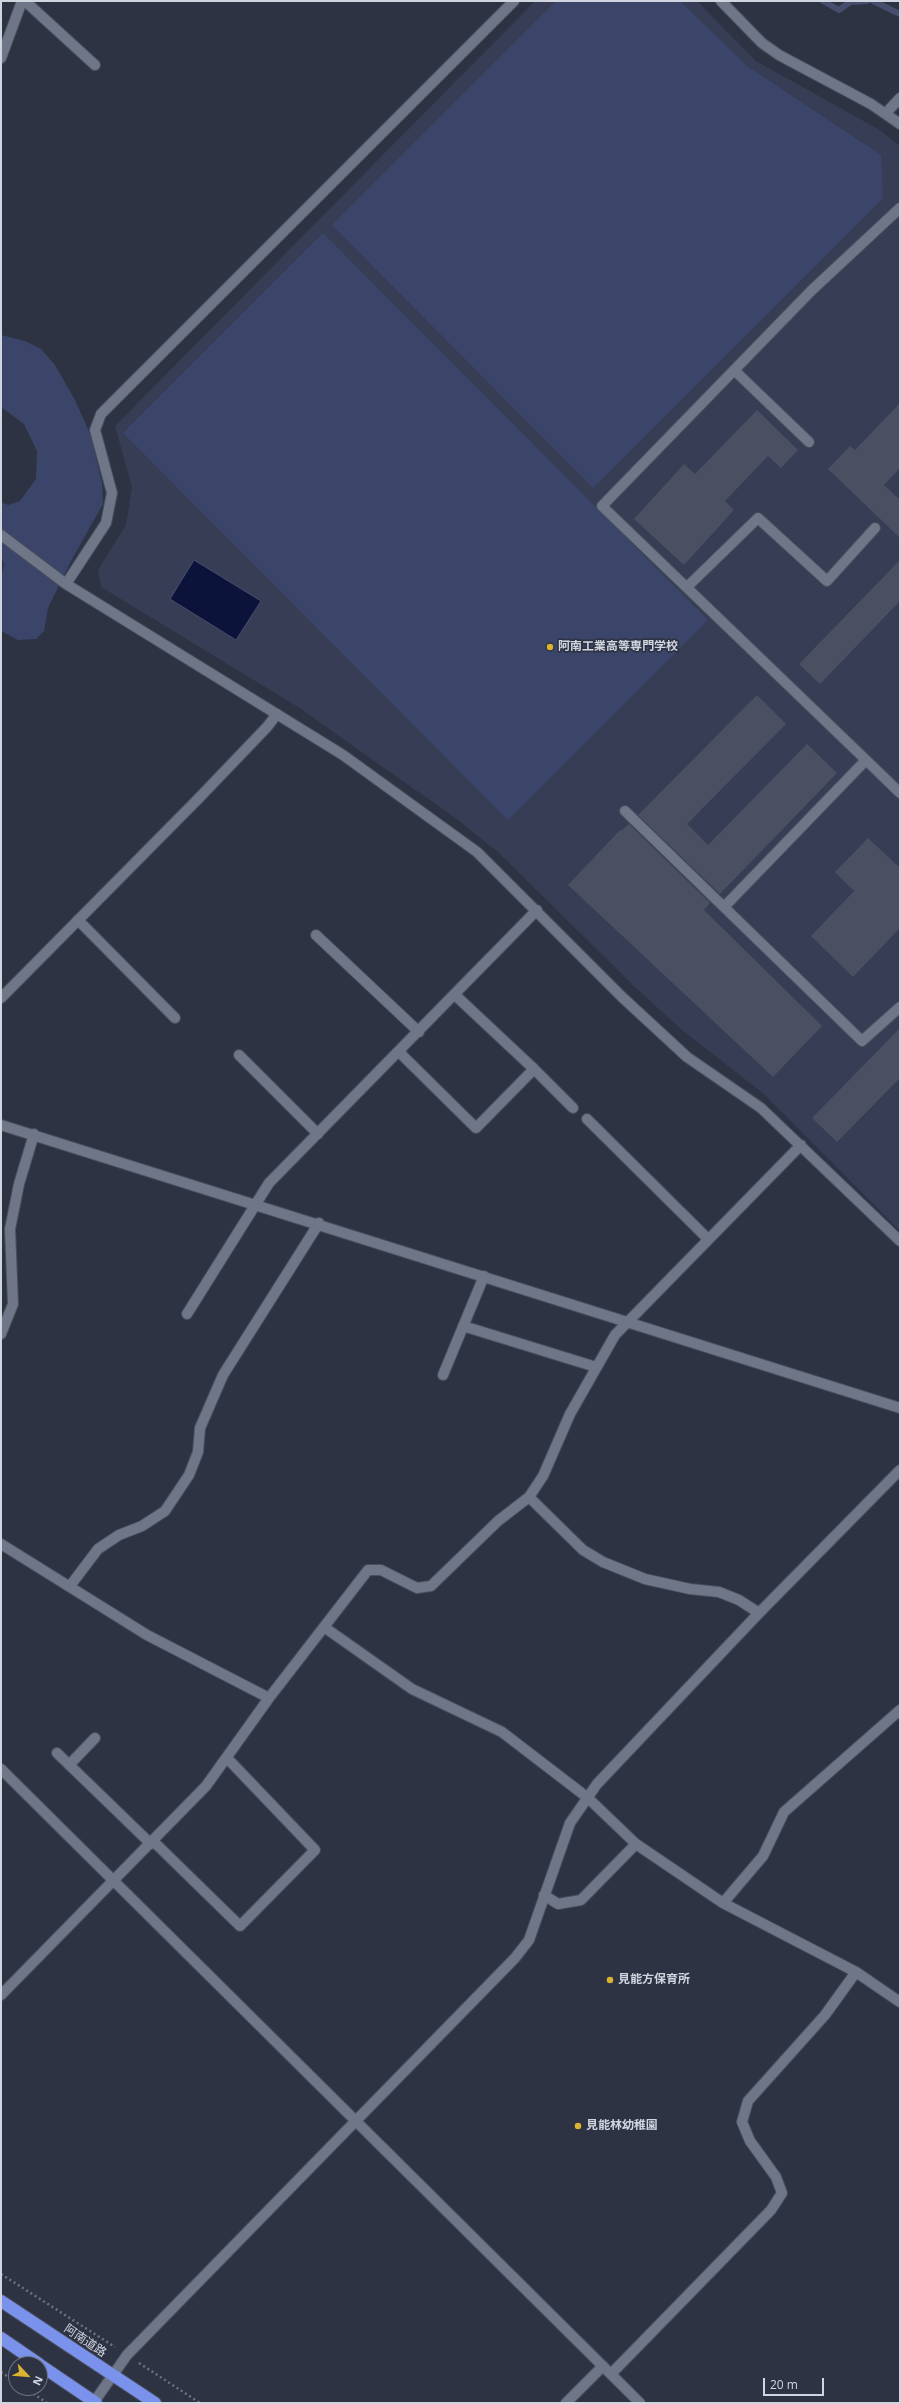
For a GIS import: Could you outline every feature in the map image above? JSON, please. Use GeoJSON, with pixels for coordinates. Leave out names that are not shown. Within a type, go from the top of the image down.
{"type":"FeatureCollection","features":[{"type":"Feature","properties":{"kind":"highway","name":"阿南道路"},"geometry":{"type":"LineString","coordinates":[[1,2301],[155,2403]]}},
{"type":"Feature","properties":{"kind":"highway"},"geometry":{"type":"LineString","coordinates":[[1,2338],[27,2356]]}},
{"type":"Feature","properties":{"kind":"highway"},"geometry":{"type":"LineString","coordinates":[[48,2370],[95,2402]]}},
{"type":"Feature","properties":{"kind":"street"},"geometry":{"type":"LineString","coordinates":[[1,58],[22,1]]}},
{"type":"Feature","properties":{"kind":"street"},"geometry":{"type":"LineString","coordinates":[[25,1],[95,65]]}},
{"type":"Feature","properties":{"kind":"street"},"geometry":{"type":"LineString","coordinates":[[66,584],[106,523],[111,501],[112,493],[95,430],[101,414],[514,1]]}},
{"type":"Feature","properties":{"kind":"street"},"geometry":{"type":"LineString","coordinates":[[721,1],[762,43],[780,55],[886,113],[900,124]]}},
{"type":"Feature","properties":{"kind":"street"},"geometry":{"type":"LineString","coordinates":[[886,113],[900,98]]}},
{"type":"Feature","properties":{"kind":"street"},"geometry":{"type":"LineString","coordinates":[[900,208],[812,290],[602,506],[900,793]]}},
{"type":"Feature","properties":{"kind":"street"},"geometry":{"type":"LineString","coordinates":[[734,370],[809,442]]}},
{"type":"Feature","properties":{"kind":"street"},"geometry":{"type":"LineString","coordinates":[[687,588],[758,518],[827,581],[875,528]]}},
{"type":"Feature","properties":{"kind":"street"},"geometry":{"type":"LineString","coordinates":[[1,535],[66,584],[343,755],[477,852],[537,910],[622,997],[687,1057],[760,1108],[801,1145],[900,1241]]}},
{"type":"Feature","properties":{"kind":"street"},"geometry":{"type":"LineString","coordinates":[[1,998],[215,782],[267,727],[277,714]]}},
{"type":"Feature","properties":{"kind":"street"},"geometry":{"type":"LineString","coordinates":[[724,907],[866,760]]}},
{"type":"Feature","properties":{"kind":"street"},"geometry":{"type":"LineString","coordinates":[[625,811],[862,1041],[900,1007]]}},
{"type":"Feature","properties":{"kind":"street"},"geometry":{"type":"LineString","coordinates":[[187,1314],[269,1183],[419,1032],[537,910]]}},
{"type":"Feature","properties":{"kind":"street"},"geometry":{"type":"LineString","coordinates":[[78,920],[175,1018]]}},
{"type":"Feature","properties":{"kind":"street"},"geometry":{"type":"LineString","coordinates":[[316,934],[419,1032]]}},
{"type":"Feature","properties":{"kind":"street"},"geometry":{"type":"LineString","coordinates":[[455,995],[573,1108]]}},
{"type":"Feature","properties":{"kind":"street"},"geometry":{"type":"LineString","coordinates":[[399,1052],[476,1128],[534,1069]]}},
{"type":"Feature","properties":{"kind":"street"},"geometry":{"type":"LineString","coordinates":[[239,1055],[318,1134]]}},
{"type":"Feature","properties":{"kind":"street"},"geometry":{"type":"LineString","coordinates":[[587,1119],[707,1238]]}},
{"type":"Feature","properties":{"kind":"street"},"geometry":{"type":"LineString","coordinates":[[1,1125],[319,1223],[900,1408]]}},
{"type":"Feature","properties":{"kind":"street"},"geometry":{"type":"LineString","coordinates":[[1,1334],[13,1304],[10,1229],[19,1184],[34,1134]]}},
{"type":"Feature","properties":{"kind":"street"},"geometry":{"type":"LineString","coordinates":[[1,1995],[206,1786],[269,1698],[368,1570],[381,1570],[417,1588],[431,1586],[498,1521],[529,1497],[543,1476],[570,1414],[615,1335],[707,1238],[801,1145]]}},
{"type":"Feature","properties":{"kind":"street"},"geometry":{"type":"LineString","coordinates":[[70,1586],[98,1549],[119,1535],[142,1526],[165,1511],[189,1476],[198,1452],[200,1428],[223,1374],[319,1223]]}},
{"type":"Feature","properties":{"kind":"street"},"geometry":{"type":"LineString","coordinates":[[443,1375],[484,1276]]}},
{"type":"Feature","properties":{"kind":"street"},"geometry":{"type":"LineString","coordinates":[[463,1326],[596,1367]]}},
{"type":"Feature","properties":{"kind":"street"},"geometry":{"type":"LineString","coordinates":[[95,2402],[127,2355],[515,1958],[529,1940],[570,1823],[597,1784],[759,1613],[900,1470]]}},
{"type":"Feature","properties":{"kind":"street"},"geometry":{"type":"LineString","coordinates":[[529,1497],[584,1550],[603,1562],[645,1579],[690,1589],[719,1592],[739,1600],[759,1613]]}},
{"type":"Feature","properties":{"kind":"street"},"geometry":{"type":"LineString","coordinates":[[1,1544],[147,1635],[269,1698]]}},
{"type":"Feature","properties":{"kind":"street"},"geometry":{"type":"LineString","coordinates":[[324,1627],[412,1689],[502,1732],[588,1798],[636,1844],[723,1903],[856,1972],[900,2002]]}},
{"type":"Feature","properties":{"kind":"street"},"geometry":{"type":"LineString","coordinates":[[723,1903],[764,1856],[784,1812],[900,1710]]}},
{"type":"Feature","properties":{"kind":"street"},"geometry":{"type":"LineString","coordinates":[[69,1764],[95,1738]]}},
{"type":"Feature","properties":{"kind":"street"},"geometry":{"type":"LineString","coordinates":[[57,1753],[240,1926],[315,1850],[227,1758]]}},
{"type":"Feature","properties":{"kind":"street"},"geometry":{"type":"LineString","coordinates":[[1,1769],[640,2403]]}},
{"type":"Feature","properties":{"kind":"street"},"geometry":{"type":"LineString","coordinates":[[544,1895],[558,1904],[581,1900],[636,1844]]}},
{"type":"Feature","properties":{"kind":"street"},"geometry":{"type":"LineString","coordinates":[[611,2374],[771,2210],[782,2193],[776,2177],[750,2141],[742,2122],[748,2101],[825,2015],[856,1972]]}},
{"type":"Feature","properties":{"kind":"street"},"geometry":{"type":"LineString","coordinates":[[566,2403],[603,2366]]}},
{"type":"Feature","properties":{"kind":"path"},"geometry":{"type":"LineString","coordinates":[[1,2274],[200,2403]]}},
{"type":"Feature","properties":{"kind":"path"},"geometry":{"type":"LineString","coordinates":[[37,2396],[47,2403]]}},
{"type":"Feature","properties":{"kind":"shaded area","name":"阿南工業高等専門学校"},"geometry":{"type":"Polygon","coordinates":[[[535,1],[697,1],[756,61],[878,129],[900,146],[900,1231],[764,1094],[682,1030],[636,988],[498,852],[458,820],[298,707],[101,587],[98,570],[126,525],[132,487],[115,426],[535,1]]]}},
{"type":"Feature","properties":{"kind":"shaded area"},"geometry":{"type":"Polygon","coordinates":[[[556,1],[680,1],[747,66],[881,155],[883,198],[593,488],[332,225],[556,1]]]}},
{"type":"Feature","properties":{"kind":"shaded area"},"geometry":{"type":"Polygon","coordinates":[[[323,233],[708,620],[508,820],[123,433],[323,233]]]}},
{"type":"Feature","properties":{"kind":"shaded area"},"geometry":{"type":"Polygon","coordinates":[[[1,335],[25,341],[41,349],[55,365],[75,400],[91,436],[102,483],[103,504],[71,561],[48,608],[44,631],[36,639],[18,640],[1,631],[1,579],[4,565],[1,554],[1,502],[8,505],[20,501],[36,479],[37,451],[24,424],[1,407],[1,335]]]}},
{"type":"Feature","properties":{"kind":"shaded area"},"geometry":{"type":"Polygon","coordinates":[[[194,560],[261,601],[236,640],[170,599],[194,560]]]}},
{"type":"Feature","properties":{"kind":"building"},"geometry":{"type":"Polygon","coordinates":[[[900,403],[900,468],[884,485],[900,500],[900,538],[828,469],[850,446],[855,450],[900,403]]]}},
{"type":"Feature","properties":{"kind":"building"},"geometry":{"type":"Polygon","coordinates":[[[757,410],[798,450],[781,468],[768,456],[725,501],[734,510],[684,565],[634,519],[684,464],[695,474],[757,410]]]}},
{"type":"Feature","properties":{"kind":"building"},"geometry":{"type":"Polygon","coordinates":[[[900,560],[900,601],[820,684],[799,664],[900,560]]]}},
{"type":"Feature","properties":{"kind":"building"},"geometry":{"type":"Polygon","coordinates":[[[757,695],[786,724],[687,824],[708,845],[807,744],[837,773],[720,894],[638,815],[757,695]]]}},
{"type":"Feature","properties":{"kind":"building"},"geometry":{"type":"Polygon","coordinates":[[[629,824],[710,903],[704,910],[822,1026],[773,1077],[568,885],[620,830],[621,831],[629,824]]]}},
{"type":"Feature","properties":{"kind":"building"},"geometry":{"type":"Polygon","coordinates":[[[868,838],[900,868],[900,928],[853,977],[811,936],[854,891],[835,872],[868,838]]]}},
{"type":"Feature","properties":{"kind":"building"},"geometry":{"type":"Polygon","coordinates":[[[900,1028],[900,1078],[837,1142],[812,1118],[900,1028]]]}},
{"type":"Feature","properties":{"kind":"waterway"},"geometry":{"type":"LineString","coordinates":[[823,1],[839,10],[850,2],[867,1]]}},
{"type":"Feature","properties":{"kind":"waterway"},"geometry":{"type":"LineString","coordinates":[[873,1],[900,14]]}},
{"type":"Feature","properties":{"kind":"place","name":"阿南工業高等専門学校"},"geometry":{"type":"Point","coordinates":[550,647]}},
{"type":"Feature","properties":{"kind":"place","name":"見能方保育所"},"geometry":{"type":"Point","coordinates":[610,1980]}},
{"type":"Feature","properties":{"kind":"place","name":"見能林幼稚園"},"geometry":{"type":"Point","coordinates":[578,2126]}}]}
